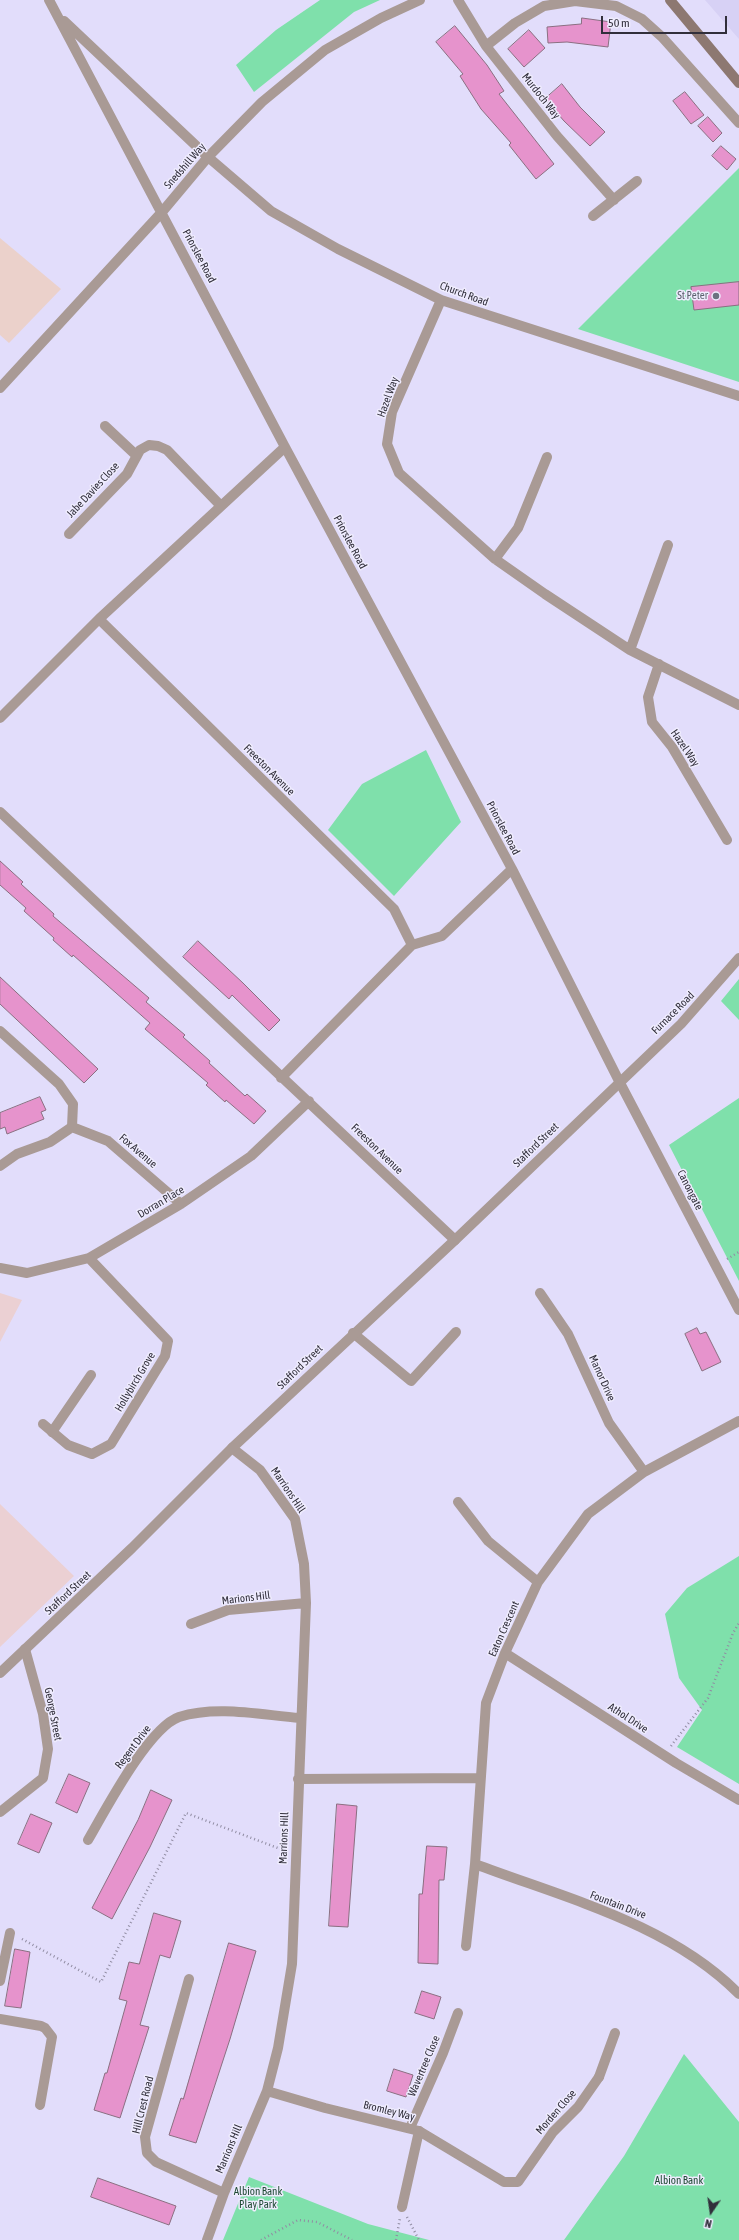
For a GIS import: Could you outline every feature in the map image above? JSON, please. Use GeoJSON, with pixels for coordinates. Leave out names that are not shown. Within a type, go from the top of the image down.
{"type":"FeatureCollection","features":[{"type":"Feature","properties":{"kind":"main road"},"geometry":{"type":"LineString","coordinates":[[670,0],[739,83]]}},
{"type":"Feature","properties":{"kind":"street","name":"Priorslee Road"},"geometry":{"type":"LineString","coordinates":[[49,0],[59,15],[285,447],[512,869],[619,1081]]}},
{"type":"Feature","properties":{"kind":"street","name":"Snedshill Way"},"geometry":{"type":"LineString","coordinates":[[0,388],[162,212],[208,157],[262,102],[325,50],[381,18],[420,0]]}},
{"type":"Feature","properties":{"kind":"street","name":"Murdoch Way"},"geometry":{"type":"LineString","coordinates":[[458,0],[486,46],[557,136],[614,200]]}},
{"type":"Feature","properties":{"kind":"street"},"geometry":{"type":"LineString","coordinates":[[486,46],[515,23],[544,6],[575,1],[616,6],[642,18],[662,37],[739,123]]}},
{"type":"Feature","properties":{"kind":"street","name":"Priorslee Road"},"geometry":{"type":"LineString","coordinates":[[59,15],[208,157]]}},
{"type":"Feature","properties":{"kind":"street","name":"Church Road"},"geometry":{"type":"LineString","coordinates":[[208,157],[272,211],[338,249],[441,300],[739,396]]}},
{"type":"Feature","properties":{"kind":"street"},"geometry":{"type":"LineString","coordinates":[[593,216],[637,181]]}},
{"type":"Feature","properties":{"kind":"street","name":"Hazel Way"},"geometry":{"type":"LineString","coordinates":[[441,300],[392,412],[387,444],[399,473],[495,559],[545,594],[630,650],[739,705]]}},
{"type":"Feature","properties":{"kind":"street"},"geometry":{"type":"LineString","coordinates":[[105,426],[137,456]]}},
{"type":"Feature","properties":{"kind":"street","name":"Jabe Davies Close"},"geometry":{"type":"LineString","coordinates":[[69,534],[127,474],[140,450],[149,445],[158,446],[168,450],[221,506]]}},
{"type":"Feature","properties":{"kind":"street"},"geometry":{"type":"LineString","coordinates":[[0,718],[99,619],[285,447]]}},
{"type":"Feature","properties":{"kind":"street"},"geometry":{"type":"LineString","coordinates":[[495,559],[518,528],[547,457]]}},
{"type":"Feature","properties":{"kind":"street"},"geometry":{"type":"LineString","coordinates":[[630,650],[668,545]]}},
{"type":"Feature","properties":{"kind":"street","name":"Freeston Avenue"},"geometry":{"type":"LineString","coordinates":[[99,619],[394,909],[412,945]]}},
{"type":"Feature","properties":{"kind":"street","name":"Hazel Way"},"geometry":{"type":"LineString","coordinates":[[659,664],[648,697],[652,722],[672,747],[727,840]]}},
{"type":"Feature","properties":{"kind":"street","name":"Freeston Avenue"},"geometry":{"type":"LineString","coordinates":[[0,812],[281,1078],[309,1100],[455,1240]]}},
{"type":"Feature","properties":{"kind":"street"},"geometry":{"type":"LineString","coordinates":[[281,1078],[412,945],[442,936],[512,869]]}},
{"type":"Feature","properties":{"kind":"street","name":"Furnace Road"},"geometry":{"type":"LineString","coordinates":[[619,1081],[681,1024],[739,958]]}},
{"type":"Feature","properties":{"kind":"street"},"geometry":{"type":"LineString","coordinates":[[0,1031],[59,1084],[73,1104],[72,1127],[50,1142],[17,1154],[0,1166]]}},
{"type":"Feature","properties":{"kind":"street","name":"Stafford Street"},"geometry":{"type":"LineString","coordinates":[[0,1673],[132,1548],[232,1448],[353,1333],[455,1240],[619,1081]]}},
{"type":"Feature","properties":{"kind":"street","name":"Canongate"},"geometry":{"type":"LineString","coordinates":[[619,1081],[739,1310]]}},
{"type":"Feature","properties":{"kind":"street","name":"Dorran Place"},"geometry":{"type":"LineString","coordinates":[[0,1268],[27,1274],[89,1258],[181,1204],[251,1156],[309,1100]]}},
{"type":"Feature","properties":{"kind":"street","name":"Fox Avenue"},"geometry":{"type":"LineString","coordinates":[[72,1127],[108,1141],[181,1204]]}},
{"type":"Feature","properties":{"kind":"street","name":"Hollybirch Grove"},"geometry":{"type":"LineString","coordinates":[[43,1424],[68,1445],[92,1454],[111,1444],[165,1356],[168,1341],[89,1258]]}},
{"type":"Feature","properties":{"kind":"street","name":"Manor Drive"},"geometry":{"type":"LineString","coordinates":[[540,1293],[568,1334],[609,1423],[644,1472]]}},
{"type":"Feature","properties":{"kind":"street"},"geometry":{"type":"LineString","coordinates":[[353,1333],[411,1381],[456,1332]]}},
{"type":"Feature","properties":{"kind":"street"},"geometry":{"type":"LineString","coordinates":[[52,1432],[91,1375]]}},
{"type":"Feature","properties":{"kind":"street","name":"Eaton Crescent"},"geometry":{"type":"LineString","coordinates":[[466,1946],[475,1864],[486,1703],[505,1653],[538,1582],[588,1514],[644,1472],[739,1421]]}},
{"type":"Feature","properties":{"kind":"street","name":"Marrions Hill"},"geometry":{"type":"LineString","coordinates":[[207,2240],[224,2192],[267,2091],[278,2048],[292,1964],[294,1855],[306,1603],[304,1564],[295,1519],[260,1470],[232,1448]]}},
{"type":"Feature","properties":{"kind":"street"},"geometry":{"type":"LineString","coordinates":[[458,1502],[488,1541],[538,1582]]}},
{"type":"Feature","properties":{"kind":"street","name":"Marions Hill"},"geometry":{"type":"LineString","coordinates":[[191,1624],[228,1610],[306,1603]]}},
{"type":"Feature","properties":{"kind":"street","name":"George Street"},"geometry":{"type":"LineString","coordinates":[[0,1812],[43,1778],[48,1749],[43,1714],[25,1649]]}},
{"type":"Feature","properties":{"kind":"street","name":"Athol Drive"},"geometry":{"type":"LineString","coordinates":[[505,1653],[664,1756],[739,1800]]}},
{"type":"Feature","properties":{"kind":"street","name":"Regent Drive"},"geometry":{"type":"LineString","coordinates":[[88,1840],[130,1770],[158,1732],[178,1718],[215,1711],[300,1718]]}},
{"type":"Feature","properties":{"kind":"street"},"geometry":{"type":"LineString","coordinates":[[298,1779],[480,1778]]}},
{"type":"Feature","properties":{"kind":"street","name":"Fountain Drive"},"geometry":{"type":"LineString","coordinates":[[475,1864],[647,1929],[688,1953],[726,1981],[739,1994]]}},
{"type":"Feature","properties":{"kind":"street"},"geometry":{"type":"LineString","coordinates":[[0,1980],[10,1933]]}},
{"type":"Feature","properties":{"kind":"street","name":"Hill Crest Road"},"geometry":{"type":"LineString","coordinates":[[189,1979],[146,2137],[147,2153],[156,2162],[224,2192]]}},
{"type":"Feature","properties":{"kind":"street","name":"Wavertree Close"},"geometry":{"type":"LineString","coordinates":[[402,2207],[415,2129],[458,2013]]}},
{"type":"Feature","properties":{"kind":"street"},"geometry":{"type":"LineString","coordinates":[[0,2019],[41,2026],[45,2028],[52,2037],[40,2105]]}},
{"type":"Feature","properties":{"kind":"street","name":"Morden Close"},"geometry":{"type":"LineString","coordinates":[[518,2182],[553,2132],[578,2107],[598,2077],[614,2033]]}},
{"type":"Feature","properties":{"kind":"street","name":"Bromley Way"},"geometry":{"type":"LineString","coordinates":[[267,2091],[325,2108],[415,2129],[504,2182],[518,2182]]}},
{"type":"Feature","properties":{"kind":"path"},"geometry":{"type":"LineString","coordinates":[[664,1756],[708,1698],[733,1633],[739,1623]]}},
{"type":"Feature","properties":{"kind":"path"},"geometry":{"type":"LineString","coordinates":[[10,1933],[101,1982],[186,1813],[294,1855]]}},
{"type":"Feature","properties":{"kind":"path"},"geometry":{"type":"LineString","coordinates":[[396,2240],[402,2207]]}},
{"type":"Feature","properties":{"kind":"path"},"geometry":{"type":"LineString","coordinates":[[402,2207],[419,2240]]}},
{"type":"Feature","properties":{"kind":"path"},"geometry":{"type":"LineString","coordinates":[[261,2240],[298,2220],[317,2222],[352,2240]]}},
{"type":"Feature","properties":{"kind":"shaded area"},"geometry":{"type":"Polygon","coordinates":[[[705,0],[739,0],[739,39],[705,0]]]}},
{"type":"Feature","properties":{"kind":"shaded area"},"geometry":{"type":"Polygon","coordinates":[[[0,238],[61,289],[9,343],[0,335],[0,238]]]}},
{"type":"Feature","properties":{"kind":"shaded area"},"geometry":{"type":"Polygon","coordinates":[[[0,1293],[22,1300],[0,1342],[0,1293]]]}},
{"type":"Feature","properties":{"kind":"shaded area"},"geometry":{"type":"Polygon","coordinates":[[[0,1504],[74,1576],[0,1647],[0,1504]]]}},
{"type":"Feature","properties":{"kind":"green space"},"geometry":{"type":"Polygon","coordinates":[[[320,0],[380,0],[354,12],[254,92],[236,65],[276,30],[320,0]]]}},
{"type":"Feature","properties":{"kind":"green space"},"geometry":{"type":"Polygon","coordinates":[[[739,168],[739,382],[578,329],[739,168]]]}},
{"type":"Feature","properties":{"kind":"green space"},"geometry":{"type":"Polygon","coordinates":[[[426,750],[461,822],[394,896],[328,830],[362,784],[426,750]]]}},
{"type":"Feature","properties":{"kind":"green space"},"geometry":{"type":"Polygon","coordinates":[[[739,979],[739,1020],[721,1001],[739,979]]]}},
{"type":"Feature","properties":{"kind":"green space"},"geometry":{"type":"Polygon","coordinates":[[[739,1098],[739,1281],[669,1145],[739,1098]]]}},
{"type":"Feature","properties":{"kind":"green space"},"geometry":{"type":"Polygon","coordinates":[[[739,1556],[739,1784],[677,1747],[702,1710],[679,1678],[665,1614],[687,1588],[739,1556]]]}},
{"type":"Feature","properties":{"kind":"green space","name":"Albion Bank"},"geometry":{"type":"Polygon","coordinates":[[[684,2054],[739,2122],[739,2240],[564,2240],[624,2156],[684,2054]]]}},
{"type":"Feature","properties":{"kind":"green space","name":"Albion Bank Play Park"},"geometry":{"type":"Polygon","coordinates":[[[249,2177],[368,2224],[429,2240],[223,2240],[249,2177]]]}},
{"type":"Feature","properties":{"kind":"building"},"geometry":{"type":"Polygon","coordinates":[[[582,18],[611,22],[608,47],[567,42],[548,43],[547,27],[581,24],[582,18]]]}},
{"type":"Feature","properties":{"kind":"building"},"geometry":{"type":"Polygon","coordinates":[[[455,26],[487,65],[504,91],[499,94],[554,164],[536,179],[509,145],[511,143],[481,109],[460,76],[463,74],[436,42],[455,26]]]}},
{"type":"Feature","properties":{"kind":"building"},"geometry":{"type":"Polygon","coordinates":[[[529,30],[545,48],[524,67],[508,49],[529,30]]]}},
{"type":"Feature","properties":{"kind":"building"},"geometry":{"type":"Polygon","coordinates":[[[562,84],[580,107],[605,132],[590,146],[564,121],[545,99],[562,84]]]}},
{"type":"Feature","properties":{"kind":"building"},"geometry":{"type":"Polygon","coordinates":[[[685,92],[704,115],[691,124],[673,101],[685,92]]]}},
{"type":"Feature","properties":{"kind":"building"},"geometry":{"type":"Polygon","coordinates":[[[708,117],[722,133],[713,142],[698,126],[708,117]]]}},
{"type":"Feature","properties":{"kind":"building"},"geometry":{"type":"Polygon","coordinates":[[[721,146],[736,159],[727,170],[712,156],[721,146]]]}},
{"type":"Feature","properties":{"kind":"building","name":"St Peter"},"geometry":{"type":"Polygon","coordinates":[[[739,282],[739,305],[694,310],[691,287],[739,282]]]}},
{"type":"Feature","properties":{"kind":"building"},"geometry":{"type":"Polygon","coordinates":[[[0,861],[23,882],[21,884],[54,914],[53,916],[149,998],[146,1002],[185,1035],[183,1037],[210,1061],[209,1063],[245,1096],[247,1094],[266,1111],[254,1124],[226,1100],[225,1102],[206,1085],[208,1083],[145,1029],[150,1023],[73,955],[72,957],[53,940],[54,938],[24,911],[26,908],[0,885],[0,861]]]}},
{"type":"Feature","properties":{"kind":"building"},"geometry":{"type":"Polygon","coordinates":[[[198,941],[280,1020],[269,1031],[232,995],[229,999],[183,957],[198,941]]]}},
{"type":"Feature","properties":{"kind":"building"},"geometry":{"type":"Polygon","coordinates":[[[0,977],[98,1069],[84,1083],[0,1004],[0,977]]]}},
{"type":"Feature","properties":{"kind":"building"},"geometry":{"type":"Polygon","coordinates":[[[40,1097],[46,1110],[41,1112],[44,1119],[7,1134],[5,1127],[0,1129],[0,1113],[40,1097]]]}},
{"type":"Feature","properties":{"kind":"building"},"geometry":{"type":"Polygon","coordinates":[[[697,1328],[700,1334],[706,1332],[721,1362],[702,1371],[685,1334],[697,1328]]]}},
{"type":"Feature","properties":{"kind":"building"},"geometry":{"type":"Polygon","coordinates":[[[69,1774],[90,1783],[77,1813],[56,1803],[69,1774]]]}},
{"type":"Feature","properties":{"kind":"building"},"geometry":{"type":"Polygon","coordinates":[[[151,1790],[172,1800],[150,1847],[112,1919],[92,1908],[138,1820],[151,1790]]]}},
{"type":"Feature","properties":{"kind":"building"},"geometry":{"type":"Polygon","coordinates":[[[337,1804],[357,1806],[348,1927],[329,1926],[337,1804]]]}},
{"type":"Feature","properties":{"kind":"building"},"geometry":{"type":"Polygon","coordinates":[[[31,1814],[52,1823],[39,1853],[18,1844],[31,1814]]]}},
{"type":"Feature","properties":{"kind":"building"},"geometry":{"type":"Polygon","coordinates":[[[427,1846],[447,1847],[444,1880],[439,1880],[438,1964],[418,1963],[419,1894],[422,1894],[427,1846]]]}},
{"type":"Feature","properties":{"kind":"building"},"geometry":{"type":"Polygon","coordinates":[[[154,1913],[181,1921],[170,1958],[160,1955],[140,2025],[149,2027],[120,2118],[94,2110],[105,2073],[107,2073],[127,2001],[119,1999],[129,1962],[139,1964],[154,1913]]]}},
{"type":"Feature","properties":{"kind":"building"},"geometry":{"type":"Polygon","coordinates":[[[229,1943],[256,1951],[230,2039],[196,2143],[169,2135],[181,2098],[183,2099],[229,1943]]]}},
{"type":"Feature","properties":{"kind":"building"},"geometry":{"type":"Polygon","coordinates":[[[15,1949],[30,1952],[21,2008],[5,2006],[15,1949]]]}},
{"type":"Feature","properties":{"kind":"building"},"geometry":{"type":"Polygon","coordinates":[[[422,1991],[441,1997],[434,2019],[415,2013],[422,1991]]]}},
{"type":"Feature","properties":{"kind":"building"},"geometry":{"type":"Polygon","coordinates":[[[394,2069],[413,2075],[406,2097],[387,2091],[394,2069]]]}},
{"type":"Feature","properties":{"kind":"building"},"geometry":{"type":"Polygon","coordinates":[[[98,2178],[176,2206],[169,2225],[91,2197],[98,2178]]]}},
{"type":"Feature","properties":{"kind":"place","name":"St Peter"},"geometry":{"type":"Point","coordinates":[716,296]}}]}
